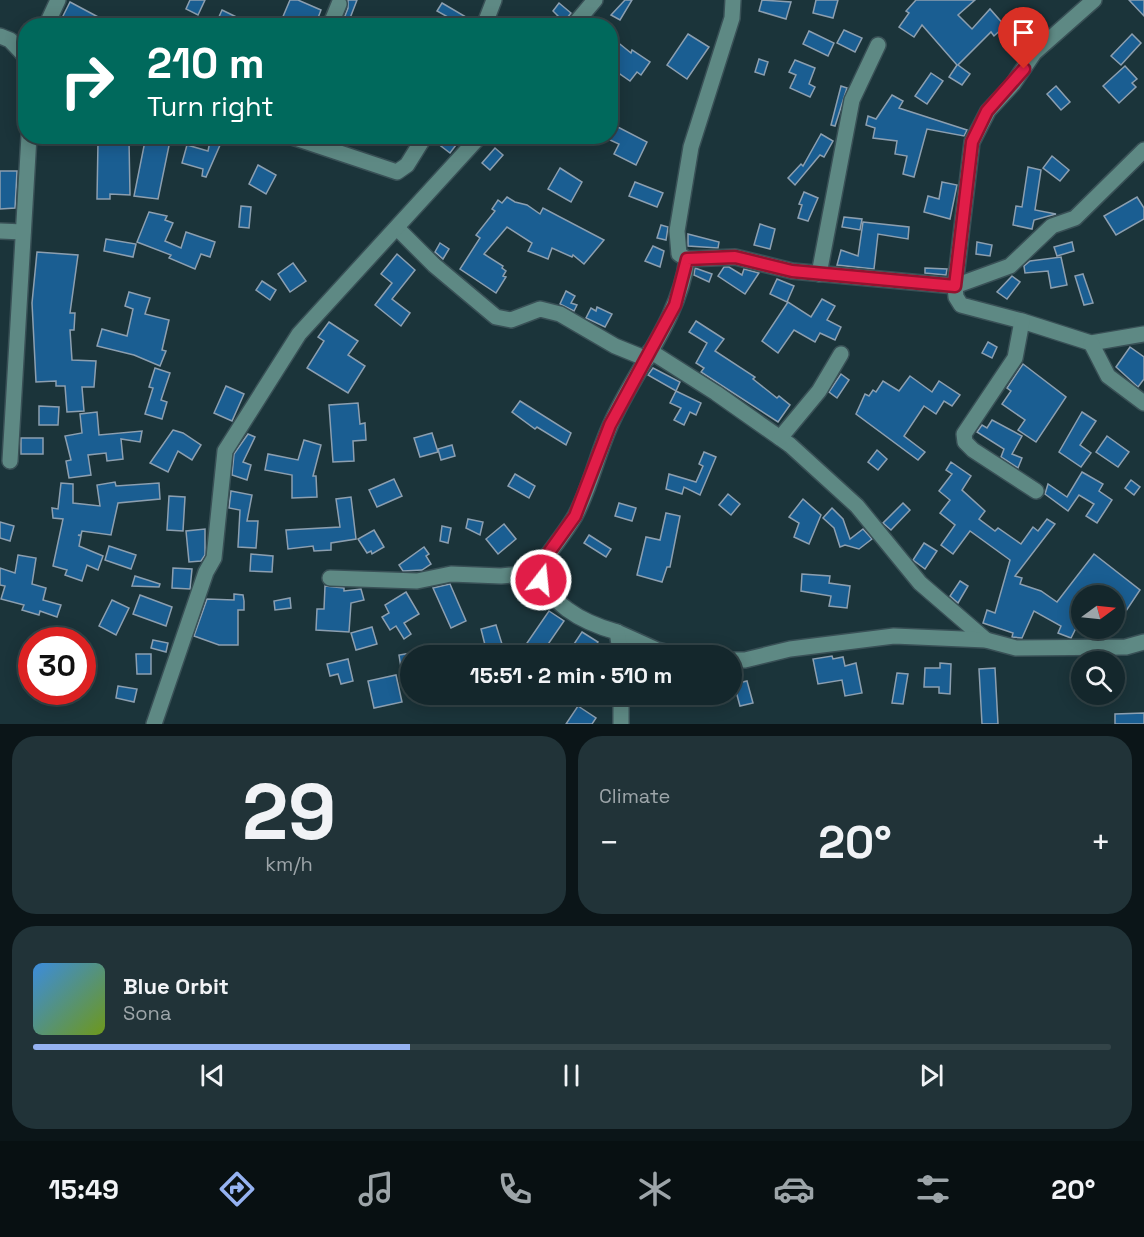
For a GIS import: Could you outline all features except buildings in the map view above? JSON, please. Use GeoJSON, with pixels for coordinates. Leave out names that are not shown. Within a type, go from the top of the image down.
{"type":"FeatureCollection","features":[{"type":"Feature","properties":{"kind":"street"},"geometry":{"type":"LineString","coordinates":[[50,18],[58,0]]}},
{"type":"Feature","properties":{"kind":"street"},"geometry":{"type":"LineString","coordinates":[[487,18],[494,0]]}},
{"type":"Feature","properties":{"kind":"street"},"geometry":{"type":"LineString","coordinates":[[580,18],[595,0]]}},
{"type":"Feature","properties":{"kind":"street"},"geometry":{"type":"LineString","coordinates":[[734,0],[732,18],[690,158],[677,231],[679,254],[687,259],[735,257],[792,271],[955,286],[1010,266],[1052,226],[1075,218],[1144,150]]}},
{"type":"Feature","properties":{"kind":"street"},"geometry":{"type":"LineString","coordinates":[[1094,0],[1034,53],[1013,84],[987,111],[972,142],[955,286],[956,297],[961,305],[1091,343],[1144,334]]}},
{"type":"Feature","properties":{"kind":"street"},"geometry":{"type":"LineString","coordinates":[[333,18],[339,4]]}},
{"type":"Feature","properties":{"kind":"street"},"geometry":{"type":"LineString","coordinates":[[0,36],[10,40],[18,48]]}},
{"type":"Feature","properties":{"kind":"street"},"geometry":{"type":"LineString","coordinates":[[819,274],[852,100],[878,45]]}},
{"type":"Feature","properties":{"kind":"street"},"geometry":{"type":"LineString","coordinates":[[10,461],[29,144]]}},
{"type":"Feature","properties":{"kind":"street"},"geometry":{"type":"LineString","coordinates":[[313,144],[397,172],[407,165],[420,144]]}},
{"type":"Feature","properties":{"kind":"street"},"geometry":{"type":"LineString","coordinates":[[154,724],[199,592],[214,558],[225,451],[299,334],[473,144]]}},
{"type":"Feature","properties":{"kind":"street"},"geometry":{"type":"LineString","coordinates":[[397,228],[434,265],[496,316],[512,320],[540,309],[560,314],[615,346],[649,355],[780,438],[857,506],[920,583],[986,640]]}},
{"type":"Feature","properties":{"kind":"street"},"geometry":{"type":"LineString","coordinates":[[0,231],[24,232]]}},
{"type":"Feature","properties":{"kind":"street"},"geometry":{"type":"LineString","coordinates":[[330,578],[417,581],[451,574],[501,576],[522,574],[540,565],[575,516],[610,425],[675,305],[687,259]]}},
{"type":"Feature","properties":{"kind":"street"},"geometry":{"type":"LineString","coordinates":[[1022,321],[1015,358],[964,434],[965,442],[973,450],[1036,491]]}},
{"type":"Feature","properties":{"kind":"street"},"geometry":{"type":"LineString","coordinates":[[1091,343],[1108,376],[1144,403]]}},
{"type":"Feature","properties":{"kind":"street"},"geometry":{"type":"LineString","coordinates":[[780,438],[819,391],[841,354]]}},
{"type":"Feature","properties":{"kind":"street"},"geometry":{"type":"LineString","coordinates":[[540,565],[541,580],[546,589],[566,609],[602,628],[646,645]]}},
{"type":"Feature","properties":{"kind":"street"},"geometry":{"type":"LineString","coordinates":[[617,632],[619,645]]}},
{"type":"Feature","properties":{"kind":"street"},"geometry":{"type":"LineString","coordinates":[[742,660],[790,649],[894,636],[986,640],[1016,648],[1126,647],[1144,642]]}},
{"type":"Feature","properties":{"kind":"street"},"geometry":{"type":"LineString","coordinates":[[621,705],[621,724]]}},
{"type":"Feature","properties":{"kind":"route"},"geometry":{"type":"LineString","coordinates":[[541,580],[540,565],[575,516],[597,464],[610,425],[675,305],[684,280],[687,259],[735,257],[792,271],[955,286],[962,243],[972,142],[987,111],[1024,69]]}}]}
